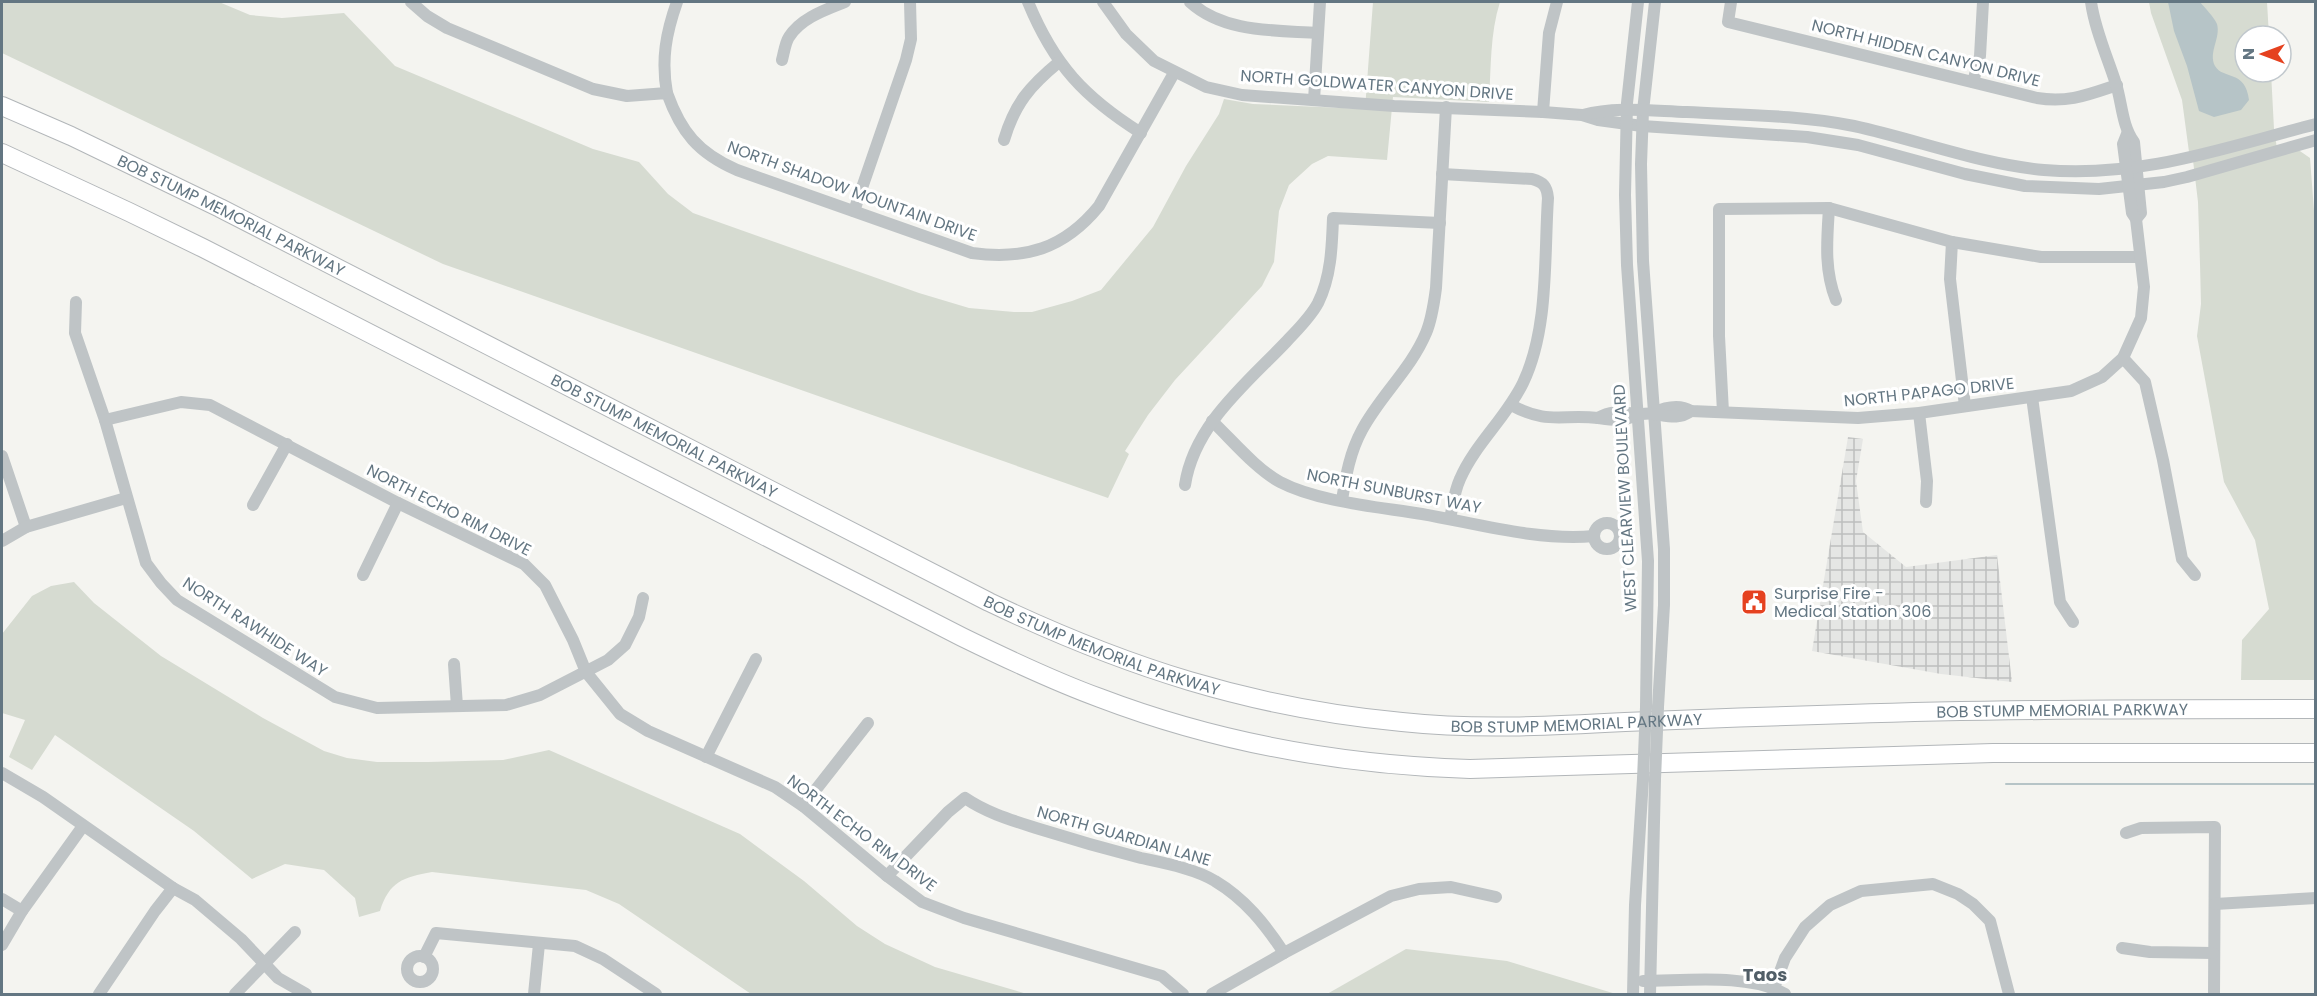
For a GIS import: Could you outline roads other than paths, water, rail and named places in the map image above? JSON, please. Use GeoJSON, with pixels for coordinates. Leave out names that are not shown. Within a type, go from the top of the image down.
{"type":"FeatureCollection","features":[{"type":"Feature","properties":{"kind":"highway","name":"BOB STUMP MEMORIAL PARKWAY"},"geometry":{"type":"LineString","coordinates":[[2,106],[220,208],[989,602],[1106,654],[1226,692],[1298,708],[1362,718],[1404,723],[1496,727],[1961,710],[2316,709]]}},
{"type":"Feature","properties":{"kind":"highway"},"geometry":{"type":"LineString","coordinates":[[2,153],[203,248],[962,638],[1080,691],[1152,716],[1202,730],[1324,757],[1405,766],[1470,769],[1993,753],[2316,753]]}},
{"type":"Feature","properties":{"kind":"street"},"geometry":{"type":"LineString","coordinates":[[411,2],[427,16],[447,28],[592,89],[627,96],[667,93]]}},
{"type":"Feature","properties":{"kind":"street","name":"NORTH SHADOW MOUNTAIN DRIVE"},"geometry":{"type":"LineString","coordinates":[[677,2],[667,28],[664,46],[663,66],[667,93],[682,128],[704,152],[718,162],[972,253],[995,256],[1034,251],[1065,239],[1089,219],[1099,206],[1174,73]]}},
{"type":"Feature","properties":{"kind":"street"},"geometry":{"type":"LineString","coordinates":[[782,60],[788,38],[800,25],[810,17],[845,2]]}},
{"type":"Feature","properties":{"kind":"street"},"geometry":{"type":"LineString","coordinates":[[854,211],[906,60],[911,39],[910,2]]}},
{"type":"Feature","properties":{"kind":"street"},"geometry":{"type":"LineString","coordinates":[[1028,2],[1039,28],[1059,62],[1089,96],[1141,133]]}},
{"type":"Feature","properties":{"kind":"street","name":"NORTH GOLDWATER CANYON DRIVE"},"geometry":{"type":"LineString","coordinates":[[1103,2],[1138,48],[1154,61],[1206,87],[1242,95],[1544,112],[1582,115],[1598,120],[1627,117],[1643,111],[1809,119],[1854,126],[2006,165],[2132,177],[2187,177],[2316,140]]}},
{"type":"Feature","properties":{"kind":"street"},"geometry":{"type":"LineString","coordinates":[[1190,2],[1220,20],[1244,28],[1318,33]]}},
{"type":"Feature","properties":{"kind":"street"},"geometry":{"type":"LineString","coordinates":[[1314,100],[1320,2]]}},
{"type":"Feature","properties":{"kind":"street"},"geometry":{"type":"LineString","coordinates":[[1544,112],[1549,33],[1557,2]]}},
{"type":"Feature","properties":{"kind":"street","name":"WEST CLEARVIEW BOULEVARD"},"geometry":{"type":"LineString","coordinates":[[1638,2],[1627,117],[1626,246],[1648,561],[1652,707]]}},
{"type":"Feature","properties":{"kind":"street","name":"WEST CLEARVIEW BOULEVARD"},"geometry":{"type":"LineString","coordinates":[[1633,988],[1649,779],[1652,707],[1664,577],[1662,514],[1653,413],[1641,213],[1642,126],[1655,2]]}},
{"type":"Feature","properties":{"kind":"street","name":"NORTH HIDDEN CANYON DRIVE"},"geometry":{"type":"LineString","coordinates":[[1731,2],[1728,22],[2056,101],[2075,98],[2117,85]]}},
{"type":"Feature","properties":{"kind":"street"},"geometry":{"type":"LineString","coordinates":[[1973,82],[1980,56],[1983,2]]}},
{"type":"Feature","properties":{"kind":"street"},"geometry":{"type":"LineString","coordinates":[[2091,2],[2096,25],[2117,85],[2127,134],[2134,142],[2132,213],[2136,219],[2144,287],[2141,318],[2124,358],[2145,382],[2182,559],[2194,575]]}},
{"type":"Feature","properties":{"kind":"street"},"geometry":{"type":"LineString","coordinates":[[1004,140],[1010,120],[1020,101],[1034,83],[1059,62]]}},
{"type":"Feature","properties":{"kind":"street"},"geometry":{"type":"LineString","coordinates":[[1342,500],[1347,468],[1363,428],[1409,362],[1426,332],[1436,288],[1446,107]]}},
{"type":"Feature","properties":{"kind":"street","name":"NORTH GOLDWATER CANYON DRIVE"},"geometry":{"type":"LineString","coordinates":[[1627,117],[1642,126],[1806,136],[1858,145],[1965,174],[2025,186],[2074,189],[2132,177],[2316,123]]}},
{"type":"Feature","properties":{"kind":"street"},"geometry":{"type":"LineString","coordinates":[[1442,174],[1532,179],[1540,181],[1545,186],[1548,198],[1538,335],[1532,359],[1511,405],[1460,478],[1454,495],[1450,519]]}},
{"type":"Feature","properties":{"kind":"street"},"geometry":{"type":"LineString","coordinates":[[1724,412],[1719,336],[1719,209],[1829,208],[1952,242],[2041,256],[2140,257]]}},
{"type":"Feature","properties":{"kind":"street"},"geometry":{"type":"LineString","coordinates":[[1829,208],[1827,242],[1829,282],[1836,300]]}},
{"type":"Feature","properties":{"kind":"street"},"geometry":{"type":"LineString","coordinates":[[1185,485],[1188,469],[1197,446],[1212,421],[1299,328],[1317,305],[1324,288],[1331,257],[1333,218],[1440,223]]}},
{"type":"Feature","properties":{"kind":"street"},"geometry":{"type":"LineString","coordinates":[[1952,242],[1950,279],[1965,406]]}},
{"type":"Feature","properties":{"kind":"street","name":"NORTH RAWHIDE WAY"},"geometry":{"type":"LineString","coordinates":[[76,302],[75,333],[105,420],[146,563],[161,583],[186,606],[335,697],[377,708],[506,705],[540,695],[608,660],[625,645],[639,617],[643,598]]}},
{"type":"Feature","properties":{"kind":"street","name":"NORTH PAPAGO DRIVE"},"geometry":{"type":"LineString","coordinates":[[1511,405],[1532,415],[1545,418],[1598,418],[1608,421],[1629,419],[1638,414],[1653,413],[1667,408],[1684,407],[1692,411],[1840,418],[1919,413],[2071,391],[2102,377],[2124,358]]}},
{"type":"Feature","properties":{"kind":"street"},"geometry":{"type":"LineString","coordinates":[[2032,397],[2060,602],[2073,622]]}},
{"type":"Feature","properties":{"kind":"street","name":"NORTH ECHO RIM DRIVE"},"geometry":{"type":"LineString","coordinates":[[105,420],[181,402],[210,405],[398,503],[524,564],[544,585],[573,640],[586,672],[620,714],[648,731],[776,787],[922,902],[964,918],[1162,976],[1183,994]]}},
{"type":"Feature","properties":{"kind":"street"},"geometry":{"type":"LineString","coordinates":[[1919,413],[1928,481],[1926,502]]}},
{"type":"Feature","properties":{"kind":"street","name":"NORTH SUNBURST WAY"},"geometry":{"type":"LineString","coordinates":[[1212,421],[1252,460],[1278,481],[1297,489],[1342,500],[1548,535],[1571,538],[1594,536]]}},
{"type":"Feature","properties":{"kind":"street"},"geometry":{"type":"LineString","coordinates":[[253,505],[287,444]]}},
{"type":"Feature","properties":{"kind":"street"},"geometry":{"type":"LineString","coordinates":[[2,456],[26,527]]}},
{"type":"Feature","properties":{"kind":"street"},"geometry":{"type":"LineString","coordinates":[[2,542],[26,527],[126,498]]}},
{"type":"Feature","properties":{"kind":"street"},"geometry":{"type":"LineString","coordinates":[[363,575],[398,503]]}},
{"type":"Feature","properties":{"kind":"street"},"geometry":{"type":"LineString","coordinates":[[706,757],[756,659]]}},
{"type":"Feature","properties":{"kind":"street"},"geometry":{"type":"LineString","coordinates":[[454,664],[457,706]]}},
{"type":"Feature","properties":{"kind":"street"},"geometry":{"type":"LineString","coordinates":[[803,806],[868,723]]}},
{"type":"Feature","properties":{"kind":"street"},"geometry":{"type":"LineString","coordinates":[[2,773],[43,797],[174,888],[195,900],[241,939],[278,978],[306,994]]}},
{"type":"Feature","properties":{"kind":"street","name":"WEST CLEARVIEW BOULEVARD"},"geometry":{"type":"LineString","coordinates":[[1649,779],[1650,994]]}},
{"type":"Feature","properties":{"kind":"street","name":"NORTH GUARDIAN LANE"},"geometry":{"type":"LineString","coordinates":[[887,876],[948,812],[965,798],[982,809],[1082,843],[1165,864],[1214,880],[1241,898],[1265,925],[1284,952]]}},
{"type":"Feature","properties":{"kind":"street"},"geometry":{"type":"LineString","coordinates":[[2,945],[22,911],[83,826]]}},
{"type":"Feature","properties":{"kind":"street"},"geometry":{"type":"LineString","coordinates":[[2126,833],[2141,828],[2215,827],[2214,994]]}},
{"type":"Feature","properties":{"kind":"street"},"geometry":{"type":"LineString","coordinates":[[1633,988],[1650,981],[1746,981],[1779,991],[1785,958],[1805,927],[1830,905],[1862,891],[1933,884],[1958,894],[1973,904],[1990,921],[2010,994]]}},
{"type":"Feature","properties":{"kind":"street"},"geometry":{"type":"LineString","coordinates":[[1212,994],[1284,952],[1391,896],[1419,889],[1451,887],[1496,897]]}},
{"type":"Feature","properties":{"kind":"street"},"geometry":{"type":"LineString","coordinates":[[99,994],[155,911],[174,888]]}},
{"type":"Feature","properties":{"kind":"street"},"geometry":{"type":"LineString","coordinates":[[2215,904],[2316,898]]}},
{"type":"Feature","properties":{"kind":"street"},"geometry":{"type":"LineString","coordinates":[[2,899],[22,911]]}},
{"type":"Feature","properties":{"kind":"street"},"geometry":{"type":"LineString","coordinates":[[235,994],[296,932]]}},
{"type":"Feature","properties":{"kind":"street"},"geometry":{"type":"LineString","coordinates":[[424,957],[436,933],[575,946],[603,959],[656,994]]}},
{"type":"Feature","properties":{"kind":"street"},"geometry":{"type":"LineString","coordinates":[[534,994],[539,944]]}},
{"type":"Feature","properties":{"kind":"street"},"geometry":{"type":"LineString","coordinates":[[2122,948],[2150,952],[2213,953]]}},
{"type":"Feature","properties":{"kind":"waterway"},"geometry":{"type":"LineString","coordinates":[[2006,784],[2316,784]]}},
{"type":"Feature","properties":{"kind":"place","name":"Surprise Fire - Medical Station 306"},"geometry":{"type":"Point","coordinates":[1754,602]}},
{"type":"Feature","properties":{"kind":"district","name":"Taos"},"geometry":{"type":"Point","coordinates":[1765,974]}}]}
